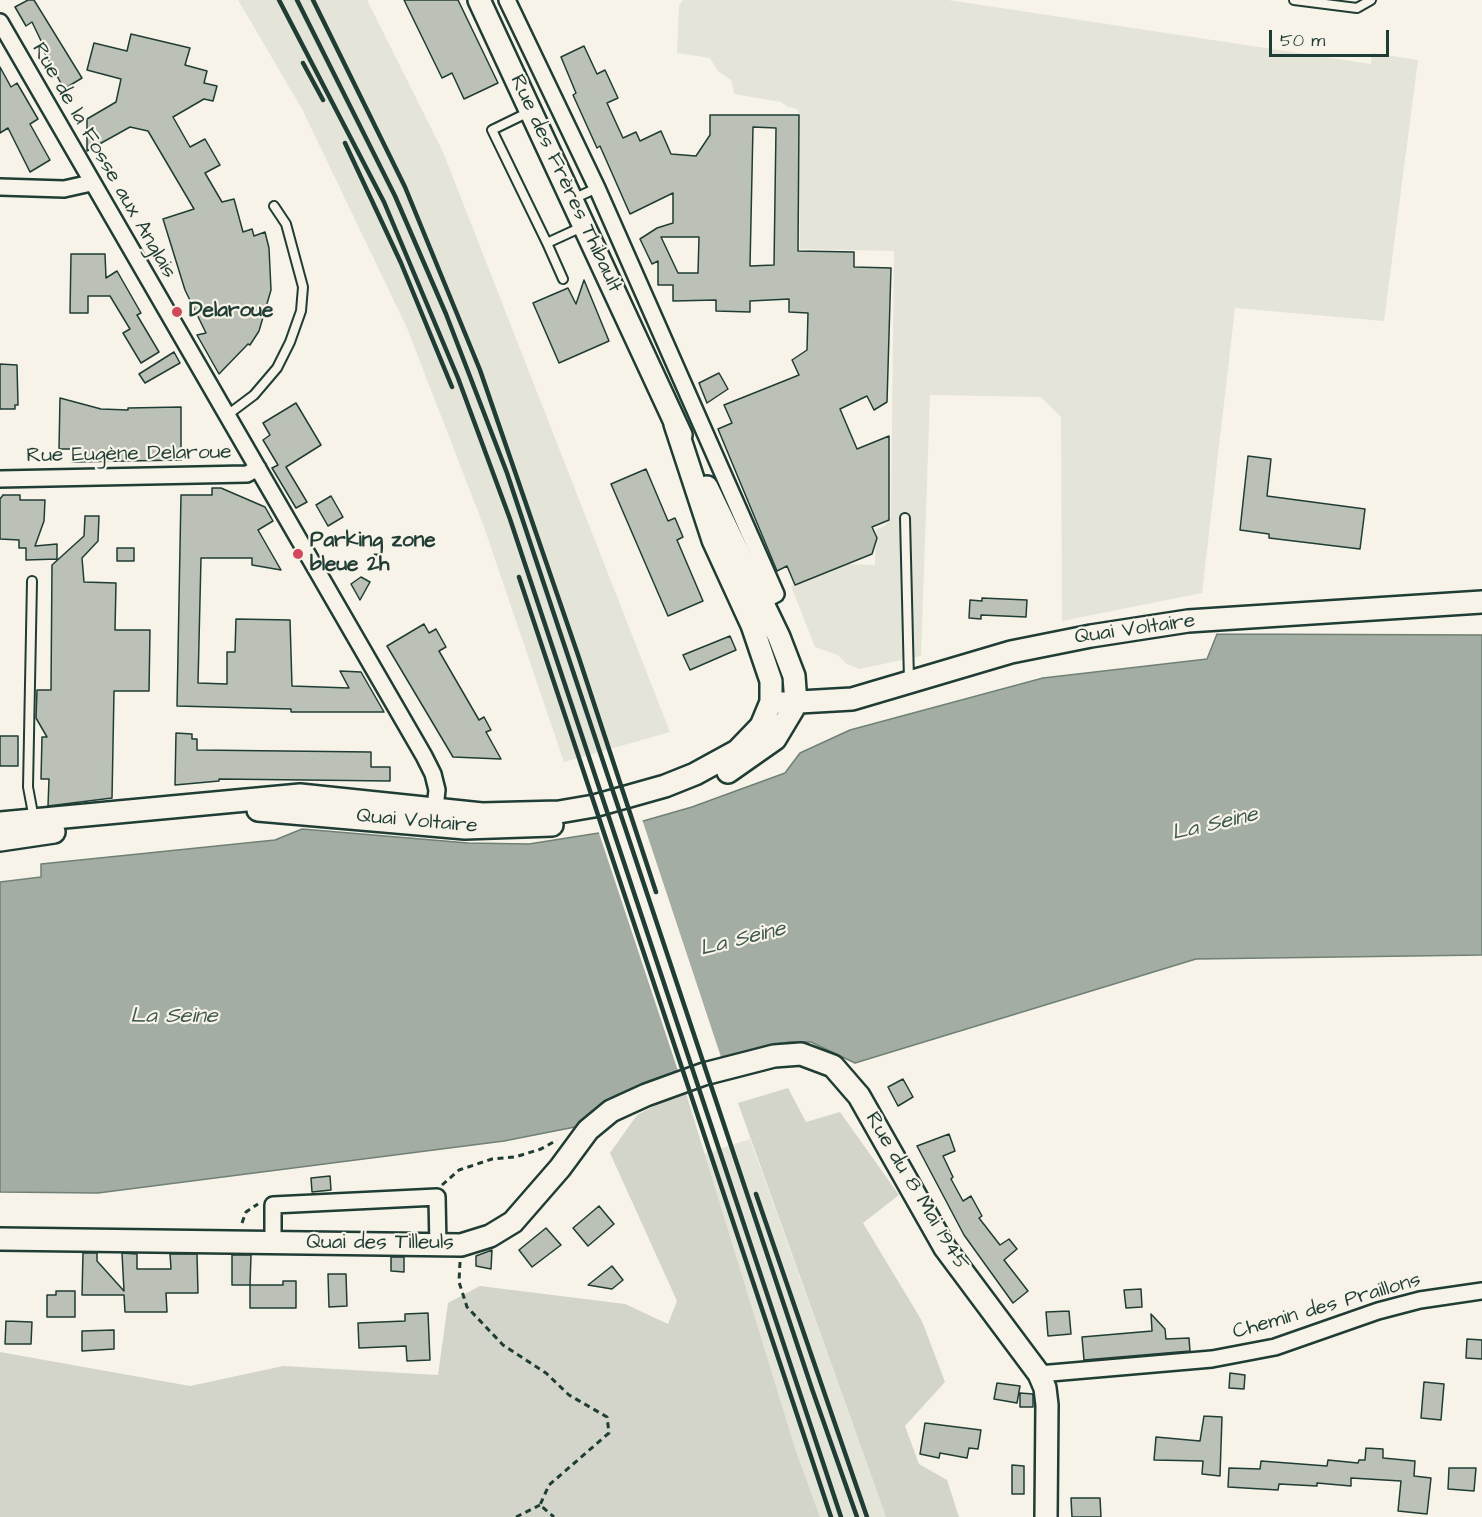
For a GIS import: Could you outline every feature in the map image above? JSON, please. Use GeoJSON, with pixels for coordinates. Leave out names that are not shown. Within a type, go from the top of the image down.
{"type":"FeatureCollection","features":[{"type":"Feature","properties":{"kind":"street","name":"Rue des Frères Thibault"},"geometry":{"type":"LineString","coordinates":[[478,0],[651,369],[753,606],[794,676],[796,704]]}},
{"type":"Feature","properties":{"kind":"street","name":"Rue des Frères Thibault"},"geometry":{"type":"LineString","coordinates":[[507,0],[597,188],[776,594],[753,606]]}},
{"type":"Feature","properties":{"kind":"street","name":"Rue de la Fosse aux Anglais"},"geometry":{"type":"LineString","coordinates":[[0,22],[424,756],[433,774],[436,790],[435,817]]}},
{"type":"Feature","properties":{"kind":"street"},"geometry":{"type":"LineString","coordinates":[[0,187],[64,189],[91,183]]}},
{"type":"Feature","properties":{"kind":"street"},"geometry":{"type":"LineString","coordinates":[[651,369],[671,359]]}},
{"type":"Feature","properties":{"kind":"street","name":"Rue Eugène Delaroue"},"geometry":{"type":"LineString","coordinates":[[0,478],[248,474],[258,468]]}},
{"type":"Feature","properties":{"kind":"street","name":"Quai Voltaire"},"geometry":{"type":"LineString","coordinates":[[435,817],[559,812],[635,796],[695,774],[737,751],[761,726],[771,702],[796,704],[852,699],[1011,652],[1091,636],[1188,621],[1482,602]]}},
{"type":"Feature","properties":{"kind":"street","name":"Rue des Frères Thibault"},"geometry":{"type":"LineString","coordinates":[[753,606],[771,681],[771,702]]}},
{"type":"Feature","properties":{"kind":"street","name":"Quai Voltaire"},"geometry":{"type":"LineString","coordinates":[[0,823],[35,827],[300,795],[503,829],[570,823],[641,807],[692,789],[731,771],[775,739],[796,704]]}},
{"type":"Feature","properties":{"kind":"street","name":"Quai Voltaire"},"geometry":{"type":"LineString","coordinates":[[0,840],[35,827]]}},
{"type":"Feature","properties":{"kind":"street","name":"Quai des Tilleuls"},"geometry":{"type":"LineString","coordinates":[[0,1239],[438,1247],[461,1245],[490,1236],[513,1222],[560,1168],[588,1130],[611,1111],[646,1095],[714,1072],[774,1056],[801,1054],[833,1066],[859,1096]]}},
{"type":"Feature","properties":{"kind":"street","name":"Rue du 8 Mai 1945"},"geometry":{"type":"LineString","coordinates":[[859,1096],[945,1248],[1039,1374]]}},
{"type":"Feature","properties":{"kind":"street"},"geometry":{"type":"LineString","coordinates":[[273,1243],[273,1205],[436,1197],[438,1247]]}},
{"type":"Feature","properties":{"kind":"street","name":"Chemin des Praillons"},"geometry":{"type":"LineString","coordinates":[[1039,1374],[1212,1359],[1275,1347],[1378,1311],[1420,1300],[1482,1291]]}},
{"type":"Feature","properties":{"kind":"street"},"geometry":{"type":"LineString","coordinates":[[1039,1374],[1046,1388],[1047,1405],[1046,1517]]}},
{"type":"Feature","properties":{"kind":"lane"},"geometry":{"type":"LineString","coordinates":[[1294,0],[1357,8],[1371,0]]}},
{"type":"Feature","properties":{"kind":"lane"},"geometry":{"type":"LineString","coordinates":[[531,111],[492,130],[563,279]]}},
{"type":"Feature","properties":{"kind":"lane"},"geometry":{"type":"LineString","coordinates":[[572,200],[597,188]]}},
{"type":"Feature","properties":{"kind":"lane"},"geometry":{"type":"LineString","coordinates":[[226,416],[254,395],[277,368],[291,342],[301,311],[303,287],[286,224],[274,206]]}},
{"type":"Feature","properties":{"kind":"lane"},"geometry":{"type":"LineString","coordinates":[[547,243],[584,226]]}},
{"type":"Feature","properties":{"kind":"lane"},"geometry":{"type":"LineString","coordinates":[[905,518],[909,682]]}},
{"type":"Feature","properties":{"kind":"lane"},"geometry":{"type":"LineString","coordinates":[[32,581],[28,787],[35,827]]}},
{"type":"Feature","properties":{"kind":"path"},"geometry":{"type":"LineString","coordinates":[[436,1197],[443,1183],[459,1170],[492,1159],[515,1157],[541,1149],[563,1136]]}},
{"type":"Feature","properties":{"kind":"path"},"geometry":{"type":"LineString","coordinates":[[461,1245],[459,1282],[467,1307],[503,1345],[546,1373],[569,1395],[607,1417],[609,1433],[549,1485],[540,1505],[516,1517]]}},
{"type":"Feature","properties":{"kind":"path"},"geometry":{"type":"LineString","coordinates":[[540,1505],[554,1517]]}},
{"type":"Feature","properties":{"kind":"shaded area"},"geometry":{"type":"Polygon","coordinates":[[[238,0],[367,0],[443,152],[670,732],[564,762],[484,527],[407,328],[302,109],[238,0]]]}},
{"type":"Feature","properties":{"kind":"shaded area"},"geometry":{"type":"Polygon","coordinates":[[[683,0],[948,0],[1371,64],[1372,53],[1418,60],[1384,321],[1235,308],[1202,593],[1062,621],[1061,417],[1041,397],[930,395],[921,656],[860,669],[847,664],[838,655],[815,647],[791,586],[847,564],[875,565],[876,529],[885,526],[891,517],[894,251],[800,249],[798,109],[788,107],[781,102],[734,94],[731,80],[718,71],[710,58],[677,53],[679,6],[683,0]]]}},
{"type":"Feature","properties":{"kind":"shaded area"},"geometry":{"type":"Polygon","coordinates":[[[788,1088],[806,1122],[840,1112],[899,1195],[863,1223],[922,1321],[945,1382],[905,1426],[919,1464],[947,1480],[959,1517],[886,1517],[738,1103],[788,1088]]]}},
{"type":"Feature","properties":{"kind":"shaded area"},"geometry":{"type":"Polygon","coordinates":[[[685,1090],[795,1448],[820,1517],[0,1517],[0,1352],[190,1386],[283,1366],[438,1375],[448,1303],[480,1286],[625,1304],[668,1324],[677,1301],[610,1153],[637,1115],[685,1090]]]}},
{"type":"Feature","properties":{"kind":"shaded area"},"geometry":{"type":"Polygon","coordinates":[[[750,1139],[886,1517],[820,1517],[795,1448],[704,1154],[750,1139]]]}},
{"type":"Feature","properties":{"kind":"water","name":"La Seine"},"geometry":{"type":"Polygon","coordinates":[[[1217,634],[1482,635],[1482,955],[1196,959],[855,1063],[811,1042],[789,1042],[764,1046],[619,1094],[600,1105],[575,1127],[504,1141],[98,1193],[0,1192],[0,882],[41,877],[41,864],[275,840],[302,829],[468,843],[529,844],[605,832],[692,807],[785,773],[800,753],[850,730],[1043,678],[1207,659],[1217,634]]]}},
{"type":"Feature","properties":{"kind":"pier"},"geometry":{"type":"Polygon","coordinates":[[[642,819],[723,1063],[680,1077],[598,830],[642,819]]]}},
{"type":"Feature","properties":{"kind":"building"},"geometry":{"type":"Polygon","coordinates":[[[28,0],[34,0],[82,78],[64,89],[42,48],[44,47],[32,22],[26,26],[15,7],[28,0]]]}},
{"type":"Feature","properties":{"kind":"building"},"geometry":{"type":"Polygon","coordinates":[[[404,0],[458,0],[498,83],[464,99],[452,73],[442,78],[404,0]]]}},
{"type":"Feature","properties":{"kind":"building"},"geometry":{"type":"Polygon","coordinates":[[[131,34],[190,48],[185,65],[207,71],[204,83],[217,86],[213,101],[204,99],[173,117],[190,147],[205,139],[220,165],[205,173],[222,202],[234,199],[243,232],[252,229],[254,236],[265,232],[269,248],[271,290],[259,331],[250,345],[248,344],[219,374],[197,335],[206,333],[185,290],[163,219],[194,209],[148,131],[130,127],[87,151],[87,119],[116,102],[121,79],[87,70],[94,43],[127,51],[131,34]]]}},
{"type":"Feature","properties":{"kind":"building"},"geometry":{"type":"Polygon","coordinates":[[[584,46],[597,74],[605,70],[618,98],[607,103],[623,138],[636,132],[640,141],[661,131],[671,154],[696,156],[710,135],[710,115],[799,115],[798,251],[854,252],[854,267],[891,268],[887,402],[874,410],[867,396],[840,409],[857,449],[889,436],[889,520],[872,527],[877,538],[872,554],[795,585],[787,566],[777,571],[718,429],[732,423],[724,405],[799,375],[792,360],[807,350],[808,313],[789,312],[789,299],[750,301],[750,312],[716,311],[716,300],[673,301],[673,285],[658,285],[658,261],[652,264],[640,239],[657,228],[673,223],[673,193],[630,214],[600,146],[597,148],[573,95],[576,93],[561,57],[584,46]],[[753,127],[750,266],[774,265],[776,128],[753,127]],[[661,237],[678,273],[698,273],[699,237],[661,237]]]}},
{"type":"Feature","properties":{"kind":"building"},"geometry":{"type":"Polygon","coordinates":[[[0,67],[11,87],[17,83],[38,119],[30,124],[50,160],[30,172],[8,128],[0,133],[0,67]]]}},
{"type":"Feature","properties":{"kind":"building"},"geometry":{"type":"Polygon","coordinates":[[[71,254],[105,254],[106,278],[117,271],[141,313],[137,315],[159,352],[141,363],[123,333],[130,329],[110,296],[88,296],[88,313],[70,313],[71,254]]]}},
{"type":"Feature","properties":{"kind":"building"},"geometry":{"type":"Polygon","coordinates":[[[584,280],[609,341],[559,363],[533,303],[568,288],[576,304],[584,280]]]}},
{"type":"Feature","properties":{"kind":"building"},"geometry":{"type":"Polygon","coordinates":[[[174,352],[180,363],[145,383],[139,374],[174,352]]]}},
{"type":"Feature","properties":{"kind":"building"},"geometry":{"type":"Polygon","coordinates":[[[0,364],[17,365],[18,405],[15,405],[15,409],[0,409],[0,364]]]}},
{"type":"Feature","properties":{"kind":"building"},"geometry":{"type":"Polygon","coordinates":[[[719,373],[728,389],[707,403],[699,383],[719,373]]]}},
{"type":"Feature","properties":{"kind":"building"},"geometry":{"type":"Polygon","coordinates":[[[60,398],[101,409],[181,407],[181,460],[72,462],[72,449],[59,449],[60,398]]]}},
{"type":"Feature","properties":{"kind":"building"},"geometry":{"type":"Polygon","coordinates":[[[296,403],[321,445],[286,467],[307,502],[296,508],[272,468],[278,465],[263,440],[270,435],[263,423],[296,403]]]}},
{"type":"Feature","properties":{"kind":"building"},"geometry":{"type":"Polygon","coordinates":[[[1248,456],[1271,459],[1267,496],[1365,509],[1360,549],[1269,538],[1269,534],[1240,530],[1248,456]]]}},
{"type":"Feature","properties":{"kind":"building"},"geometry":{"type":"Polygon","coordinates":[[[646,469],[668,521],[675,518],[683,537],[677,540],[703,601],[668,616],[611,484],[646,469]]]}},
{"type":"Feature","properties":{"kind":"building"},"geometry":{"type":"Polygon","coordinates":[[[212,488],[221,488],[265,507],[273,521],[258,530],[281,570],[252,565],[252,558],[201,558],[198,683],[227,684],[227,652],[235,652],[236,619],[290,620],[292,686],[349,688],[340,671],[361,672],[384,712],[291,712],[291,709],[177,706],[181,495],[212,495],[212,488]]]}},
{"type":"Feature","properties":{"kind":"building"},"geometry":{"type":"Polygon","coordinates":[[[3,495],[20,495],[20,500],[45,500],[44,521],[35,546],[57,544],[57,559],[26,560],[26,548],[19,548],[19,540],[0,539],[0,499],[3,495]]]}},
{"type":"Feature","properties":{"kind":"building"},"geometry":{"type":"Polygon","coordinates":[[[331,496],[343,517],[328,526],[316,505],[331,496]]]}},
{"type":"Feature","properties":{"kind":"building"},"geometry":{"type":"Polygon","coordinates":[[[85,516],[99,516],[98,541],[82,558],[84,582],[116,583],[115,630],[150,630],[149,691],[114,691],[112,798],[48,806],[49,779],[41,779],[42,737],[47,737],[36,718],[37,690],[51,690],[52,565],[84,536],[85,516]]]}},
{"type":"Feature","properties":{"kind":"building"},"geometry":{"type":"Polygon","coordinates":[[[117,548],[134,548],[134,561],[117,561],[117,548]]]}},
{"type":"Feature","properties":{"kind":"building"},"geometry":{"type":"Polygon","coordinates":[[[361,577],[370,582],[360,600],[351,584],[361,577]]]}},
{"type":"Feature","properties":{"kind":"building"},"geometry":{"type":"Polygon","coordinates":[[[982,598],[1027,600],[1026,617],[981,615],[981,619],[969,618],[970,600],[982,601],[982,598]]]}},
{"type":"Feature","properties":{"kind":"building"},"geometry":{"type":"Polygon","coordinates":[[[424,624],[429,633],[436,629],[446,647],[439,651],[479,720],[484,717],[491,730],[486,732],[501,759],[453,757],[387,646],[424,624]]]}},
{"type":"Feature","properties":{"kind":"building"},"geometry":{"type":"Polygon","coordinates":[[[730,636],[736,650],[690,670],[683,655],[730,636]]]}},
{"type":"Feature","properties":{"kind":"building"},"geometry":{"type":"Polygon","coordinates":[[[176,733],[192,734],[192,739],[197,739],[197,750],[371,752],[371,767],[390,767],[390,781],[219,779],[219,781],[175,785],[176,733]]]}},
{"type":"Feature","properties":{"kind":"building"},"geometry":{"type":"Polygon","coordinates":[[[0,736],[18,736],[18,766],[0,766],[0,736]]]}},
{"type":"Feature","properties":{"kind":"building"},"geometry":{"type":"Polygon","coordinates":[[[903,1079],[913,1097],[898,1106],[888,1087],[903,1079]]]}},
{"type":"Feature","properties":{"kind":"building"},"geometry":{"type":"Polygon","coordinates":[[[949,1134],[955,1151],[943,1156],[953,1177],[951,1179],[963,1201],[971,1196],[982,1216],[979,1218],[1000,1245],[1009,1239],[1017,1249],[1004,1260],[1028,1291],[1013,1303],[964,1235],[917,1146],[949,1134]]]}},
{"type":"Feature","properties":{"kind":"building"},"geometry":{"type":"Polygon","coordinates":[[[330,1176],[331,1190],[312,1192],[311,1178],[330,1176]]]}},
{"type":"Feature","properties":{"kind":"building"},"geometry":{"type":"Polygon","coordinates":[[[599,1206],[614,1224],[588,1246],[573,1228],[599,1206]]]}},
{"type":"Feature","properties":{"kind":"building"},"geometry":{"type":"Polygon","coordinates":[[[546,1228],[561,1245],[532,1267],[519,1250],[546,1228]]]}},
{"type":"Feature","properties":{"kind":"building"},"geometry":{"type":"Polygon","coordinates":[[[492,1250],[491,1269],[476,1266],[476,1256],[492,1250]]]}},
{"type":"Feature","properties":{"kind":"building"},"geometry":{"type":"Polygon","coordinates":[[[83,1253],[97,1253],[97,1261],[124,1291],[122,1253],[137,1254],[137,1269],[171,1269],[170,1254],[197,1254],[198,1293],[166,1293],[167,1312],[125,1312],[124,1295],[82,1295],[83,1253]]]}},
{"type":"Feature","properties":{"kind":"building"},"geometry":{"type":"Polygon","coordinates":[[[232,1255],[251,1255],[250,1285],[232,1285],[232,1255]]]}},
{"type":"Feature","properties":{"kind":"building"},"geometry":{"type":"Polygon","coordinates":[[[391,1257],[404,1257],[404,1272],[391,1271],[391,1257]]]}},
{"type":"Feature","properties":{"kind":"building"},"geometry":{"type":"Polygon","coordinates":[[[612,1266],[623,1280],[612,1289],[588,1285],[612,1266]]]}},
{"type":"Feature","properties":{"kind":"building"},"geometry":{"type":"Polygon","coordinates":[[[328,1274],[346,1274],[347,1306],[329,1307],[328,1274]]]}},
{"type":"Feature","properties":{"kind":"building"},"geometry":{"type":"Polygon","coordinates":[[[283,1281],[296,1281],[296,1308],[250,1308],[250,1285],[283,1285],[283,1281]]]}},
{"type":"Feature","properties":{"kind":"building"},"geometry":{"type":"Polygon","coordinates":[[[1141,1289],[1142,1307],[1126,1308],[1124,1290],[1141,1289]]]}},
{"type":"Feature","properties":{"kind":"building"},"geometry":{"type":"Polygon","coordinates":[[[56,1291],[75,1291],[75,1317],[47,1317],[47,1295],[56,1295],[56,1291]]]}},
{"type":"Feature","properties":{"kind":"building"},"geometry":{"type":"Polygon","coordinates":[[[1069,1311],[1071,1334],[1048,1336],[1046,1312],[1069,1311]]]}},
{"type":"Feature","properties":{"kind":"building"},"geometry":{"type":"Polygon","coordinates":[[[428,1313],[430,1360],[407,1361],[406,1346],[359,1348],[358,1323],[405,1321],[405,1314],[428,1313]]]}},
{"type":"Feature","properties":{"kind":"building"},"geometry":{"type":"Polygon","coordinates":[[[1151,1314],[1165,1329],[1166,1339],[1189,1338],[1190,1351],[1084,1360],[1082,1337],[1152,1331],[1151,1314]]]}},
{"type":"Feature","properties":{"kind":"building"},"geometry":{"type":"Polygon","coordinates":[[[6,1321],[32,1322],[31,1344],[5,1344],[6,1321]]]}},
{"type":"Feature","properties":{"kind":"building"},"geometry":{"type":"Polygon","coordinates":[[[114,1330],[114,1349],[82,1351],[82,1331],[114,1330]]]}},
{"type":"Feature","properties":{"kind":"building"},"geometry":{"type":"Polygon","coordinates":[[[1467,1339],[1482,1340],[1482,1359],[1466,1358],[1467,1339]]]}},
{"type":"Feature","properties":{"kind":"building"},"geometry":{"type":"Polygon","coordinates":[[[1230,1373],[1245,1375],[1244,1389],[1229,1388],[1230,1373]]]}},
{"type":"Feature","properties":{"kind":"building"},"geometry":{"type":"Polygon","coordinates":[[[1424,1382],[1444,1384],[1441,1420],[1421,1418],[1424,1382]]]}},
{"type":"Feature","properties":{"kind":"building"},"geometry":{"type":"Polygon","coordinates":[[[997,1383],[1020,1386],[1017,1403],[994,1399],[997,1383]]]}},
{"type":"Feature","properties":{"kind":"building"},"geometry":{"type":"Polygon","coordinates":[[[1020,1393],[1033,1394],[1033,1407],[1020,1407],[1020,1393]]]}},
{"type":"Feature","properties":{"kind":"building"},"geometry":{"type":"Polygon","coordinates":[[[1204,1416],[1222,1417],[1220,1476],[1202,1474],[1203,1461],[1154,1460],[1156,1437],[1200,1441],[1204,1416]]]}},
{"type":"Feature","properties":{"kind":"building"},"geometry":{"type":"Polygon","coordinates":[[[925,1423],[981,1430],[978,1449],[969,1448],[967,1458],[940,1453],[939,1458],[920,1454],[925,1423]]]}},
{"type":"Feature","properties":{"kind":"building"},"geometry":{"type":"Polygon","coordinates":[[[1366,1448],[1383,1449],[1383,1458],[1415,1461],[1414,1476],[1431,1478],[1427,1514],[1398,1511],[1401,1481],[1351,1478],[1351,1486],[1317,1483],[1317,1486],[1279,1484],[1278,1490],[1228,1487],[1229,1468],[1260,1469],[1261,1461],[1327,1466],[1328,1460],[1358,1463],[1359,1460],[1365,1460],[1366,1448]]]}},
{"type":"Feature","properties":{"kind":"building"},"geometry":{"type":"Polygon","coordinates":[[[1012,1465],[1024,1466],[1024,1494],[1012,1494],[1012,1465]]]}},
{"type":"Feature","properties":{"kind":"building"},"geometry":{"type":"Polygon","coordinates":[[[1449,1468],[1476,1468],[1474,1491],[1448,1489],[1449,1468]]]}},
{"type":"Feature","properties":{"kind":"building"},"geometry":{"type":"Polygon","coordinates":[[[1071,1498],[1100,1498],[1101,1517],[1072,1517],[1071,1498]]]}},
{"type":"Feature","properties":{"kind":"railway"},"geometry":{"type":"LineString","coordinates":[[279,0],[384,202],[458,378],[510,519],[841,1517]]}},
{"type":"Feature","properties":{"kind":"railway"},"geometry":{"type":"LineString","coordinates":[[297,0],[395,196],[446,314],[507,473],[812,1389],[857,1517]]}},
{"type":"Feature","properties":{"kind":"railway"},"geometry":{"type":"LineString","coordinates":[[313,0],[405,187],[480,370],[578,655],[656,892]]}},
{"type":"Feature","properties":{"kind":"railway"},"geometry":{"type":"LineString","coordinates":[[303,63],[323,100]]}},
{"type":"Feature","properties":{"kind":"railway"},"geometry":{"type":"LineString","coordinates":[[345,143],[401,263],[452,387]]}},
{"type":"Feature","properties":{"kind":"railway"},"geometry":{"type":"LineString","coordinates":[[519,577],[831,1517]]}},
{"type":"Feature","properties":{"kind":"railway"},"geometry":{"type":"LineString","coordinates":[[756,1194],[867,1517]]}},
{"type":"Feature","properties":{"kind":"place","name":"Delaroue"},"geometry":{"type":"Point","coordinates":[177,312]}},
{"type":"Feature","properties":{"kind":"place","name":"Parking zone bleue 2h"},"geometry":{"type":"Point","coordinates":[298,554]}}]}
